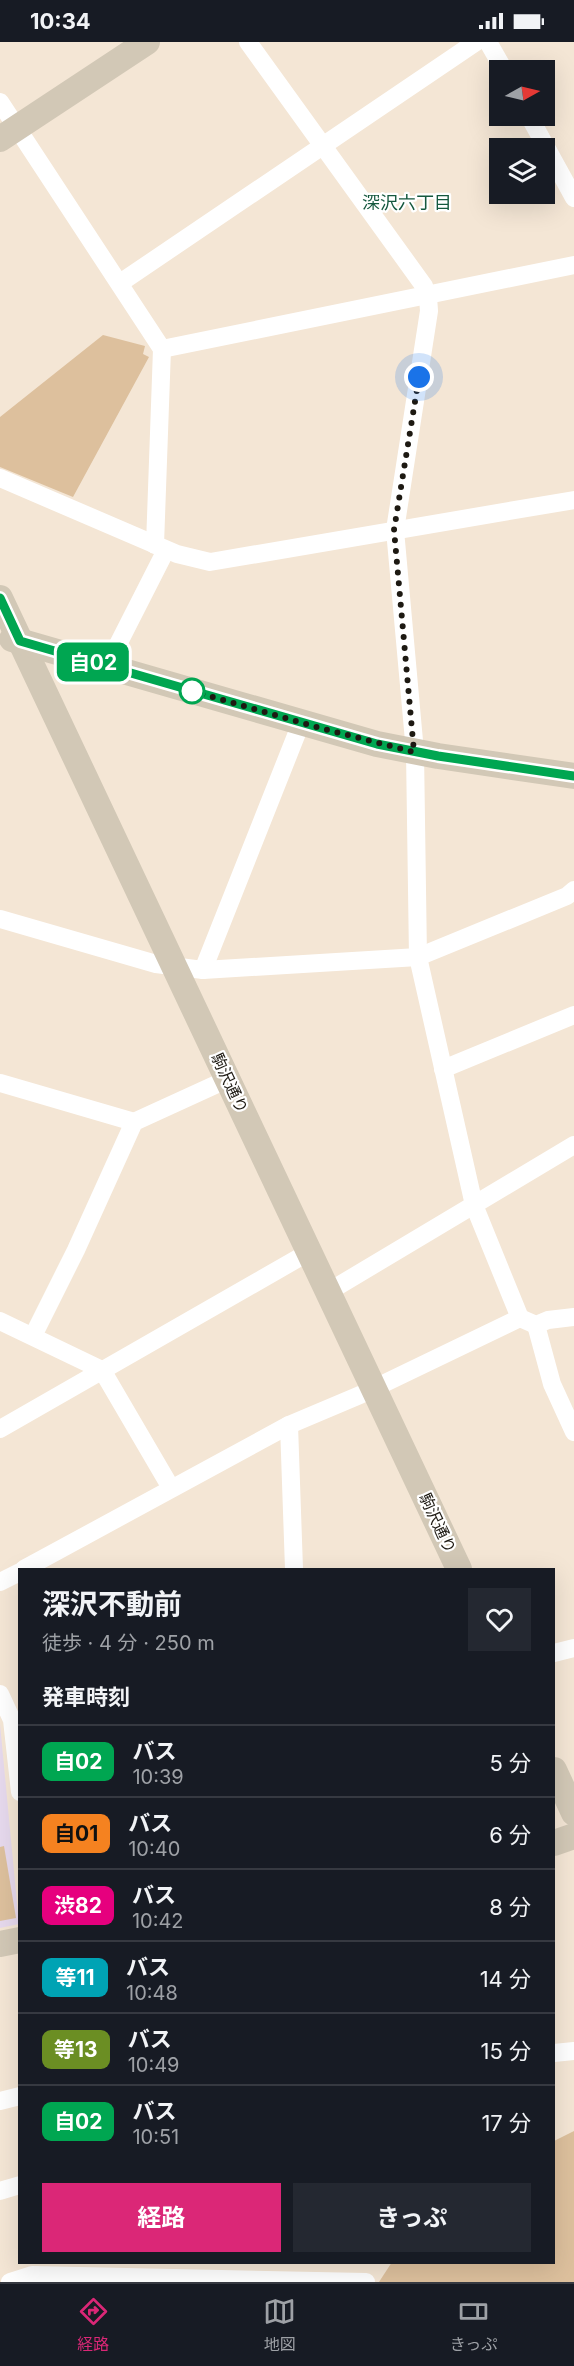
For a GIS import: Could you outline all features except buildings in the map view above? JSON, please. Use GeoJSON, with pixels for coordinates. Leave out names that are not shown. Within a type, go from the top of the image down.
{"type":"FeatureCollection","features":[{"type":"Feature","properties":{"kind":"main road"},"geometry":{"type":"LineString","coordinates":[[9,134],[147,42]]}},
{"type":"Feature","properties":{"kind":"main road","name":"駒沢通り"},"geometry":{"type":"LineString","coordinates":[[0,598],[10,638],[43,686],[459,1568]]}},
{"type":"Feature","properties":{"kind":"main road"},"geometry":{"type":"LineString","coordinates":[[10,638],[301,723],[414,752],[574,776]]}},
{"type":"Feature","properties":{"kind":"main road"},"geometry":{"type":"LineString","coordinates":[[555,1772],[574,1813]]}},
{"type":"Feature","properties":{"kind":"main road"},"geometry":{"type":"LineString","coordinates":[[555,1843],[574,1836]]}},
{"type":"Feature","properties":{"kind":"main road"},"geometry":{"type":"LineString","coordinates":[[0,1944],[18,1940]]}},
{"type":"Feature","properties":{"kind":"street"},"geometry":{"type":"LineString","coordinates":[[248,42],[424,286],[428,297],[429,311],[394,530],[414,752],[418,957],[474,1205],[528,1322],[574,1432]]}},
{"type":"Feature","properties":{"kind":"street"},"geometry":{"type":"LineString","coordinates":[[120,283],[476,42]]}},
{"type":"Feature","properties":{"kind":"street"},"geometry":{"type":"LineString","coordinates":[[488,42],[498,60]]}},
{"type":"Feature","properties":{"kind":"street"},"geometry":{"type":"LineString","coordinates":[[0,102],[9,134],[120,283],[162,349],[160,547],[107,666]]}},
{"type":"Feature","properties":{"kind":"street"},"geometry":{"type":"LineString","coordinates":[[534,126],[574,198]]}},
{"type":"Feature","properties":{"kind":"street"},"geometry":{"type":"LineString","coordinates":[[162,349],[428,297],[574,265]]}},
{"type":"Feature","properties":{"kind":"street"},"geometry":{"type":"LineString","coordinates":[[0,478],[177,555],[210,562],[574,500]]}},
{"type":"Feature","properties":{"kind":"street"},"geometry":{"type":"LineString","coordinates":[[203,970],[301,723]]}},
{"type":"Feature","properties":{"kind":"street"},"geometry":{"type":"LineString","coordinates":[[0,920],[156,964],[203,970],[418,957],[567,896],[574,890]]}},
{"type":"Feature","properties":{"kind":"street"},"geometry":{"type":"LineString","coordinates":[[443,1069],[574,1015]]}},
{"type":"Feature","properties":{"kind":"street"},"geometry":{"type":"LineString","coordinates":[[0,1083],[134,1122],[228,1079]]}},
{"type":"Feature","properties":{"kind":"street"},"geometry":{"type":"LineString","coordinates":[[33,1336],[76,1250],[134,1122]]}},
{"type":"Feature","properties":{"kind":"street"},"geometry":{"type":"LineString","coordinates":[[328,1292],[574,1145]]}},
{"type":"Feature","properties":{"kind":"street"},"geometry":{"type":"LineString","coordinates":[[0,1429],[309,1252]]}},
{"type":"Feature","properties":{"kind":"street"},"geometry":{"type":"LineString","coordinates":[[26,1568],[289,1425],[528,1322],[574,1317]]}},
{"type":"Feature","properties":{"kind":"street"},"geometry":{"type":"LineString","coordinates":[[0,1321],[102,1370],[171,1488]]}},
{"type":"Feature","properties":{"kind":"street"},"geometry":{"type":"LineString","coordinates":[[289,1425],[294,1568]]}},
{"type":"Feature","properties":{"kind":"street"},"geometry":{"type":"LineString","coordinates":[[0,1582],[18,1573]]}},
{"type":"Feature","properties":{"kind":"street"},"geometry":{"type":"LineString","coordinates":[[555,1653],[574,1648]]}},
{"type":"Feature","properties":{"kind":"street"},"geometry":{"type":"LineString","coordinates":[[0,1694],[16,1721],[18,1756]]}},
{"type":"Feature","properties":{"kind":"street"},"geometry":{"type":"LineString","coordinates":[[555,2053],[574,2051]]}},
{"type":"Feature","properties":{"kind":"street"},"geometry":{"type":"LineString","coordinates":[[0,2101],[18,2096]]}},
{"type":"Feature","properties":{"kind":"street"},"geometry":{"type":"LineString","coordinates":[[0,2191],[18,2186]]}},
{"type":"Feature","properties":{"kind":"street"},"geometry":{"type":"LineString","coordinates":[[10,2282],[32,2269],[181,2280],[319,2271],[366,2282]]}},
{"type":"Feature","properties":{"kind":"shaded area"},"geometry":{"type":"Polygon","coordinates":[[[103,335],[145,346],[143,354],[149,357],[73,497],[0,467],[0,417],[103,335]]]}},
{"type":"Feature","properties":{"kind":"shaded area"},"geometry":{"type":"Polygon","coordinates":[[[0,1724],[18,1924],[0,1928],[0,1724]]]}},
{"type":"Feature","properties":{"kind":"shaded area"},"geometry":{"type":"Polygon","coordinates":[[[4,1846],[16,1918],[0,1921],[0,1847],[4,1846]]]}},
{"type":"Feature","properties":{"kind":"shaded area"},"geometry":{"type":"Polygon","coordinates":[[[574,2131],[574,2282],[379,2282],[391,2264],[555,2264],[555,2140],[574,2131]]]}},
{"type":"Feature","properties":{"kind":"bus line","name":"自02"},"geometry":{"type":"LineString","coordinates":[[0,598],[20,641],[377,744],[438,756],[574,776]]}},
{"type":"Feature","properties":{"kind":"district","name":"深沢六丁目"},"geometry":{"type":"Point","coordinates":[407,202]}},
{"type":"Feature","properties":{"kind":"route"},"geometry":{"type":"LineString","coordinates":[[192,691],[377,744],[414,752],[394,530],[419,377]]}}]}
